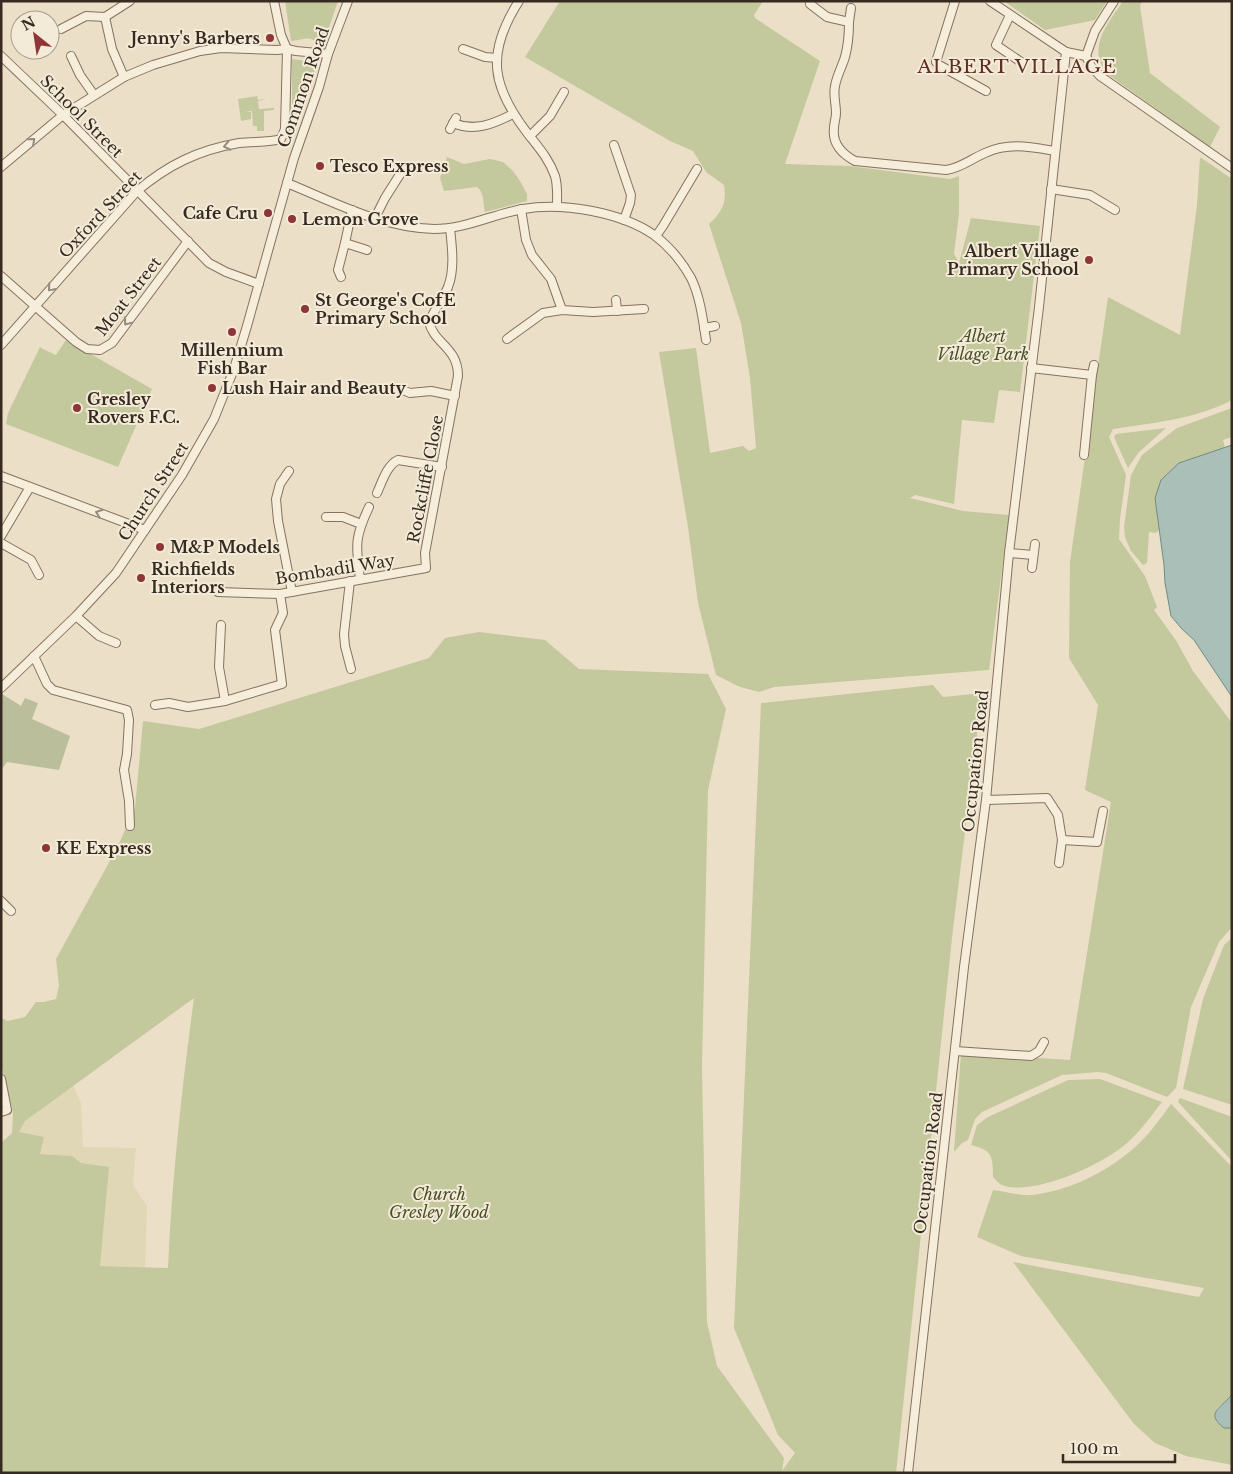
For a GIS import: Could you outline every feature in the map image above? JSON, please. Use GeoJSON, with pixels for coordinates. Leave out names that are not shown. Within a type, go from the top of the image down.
{"type":"FeatureCollection","features":[{"type":"Feature","properties":{"kind":"street"},"geometry":{"type":"LineString","coordinates":[[60,29],[86,16],[105,17],[130,1]]}},
{"type":"Feature","properties":{"kind":"street"},"geometry":{"type":"LineString","coordinates":[[274,1],[281,35],[287,49]]}},
{"type":"Feature","properties":{"kind":"street","name":"Common Road"},"geometry":{"type":"LineString","coordinates":[[287,183],[328,54],[348,1]]}},
{"type":"Feature","properties":{"kind":"street"},"geometry":{"type":"LineString","coordinates":[[519,1],[502,32],[497,58],[498,76],[502,93],[513,114],[545,155],[550,165],[557,190],[557,207]]}},
{"type":"Feature","properties":{"kind":"street"},"geometry":{"type":"LineString","coordinates":[[955,1],[936,62],[986,91]]}},
{"type":"Feature","properties":{"kind":"street"},"geometry":{"type":"LineString","coordinates":[[990,1],[1066,52],[1086,56]]}},
{"type":"Feature","properties":{"kind":"street"},"geometry":{"type":"LineString","coordinates":[[1114,1],[1094,31],[1086,56],[1091,66],[1100,76],[1232,168]]}},
{"type":"Feature","properties":{"kind":"street"},"geometry":{"type":"LineString","coordinates":[[810,4],[828,17],[849,22]]}},
{"type":"Feature","properties":{"kind":"street"},"geometry":{"type":"LineString","coordinates":[[851,8],[845,56],[834,88],[836,112],[833,129],[834,140],[846,156],[855,161],[946,170],[956,169],[985,153],[1003,146],[1055,150]]}},
{"type":"Feature","properties":{"kind":"street"},"geometry":{"type":"LineString","coordinates":[[1010,15],[996,45],[1021,62]]}},
{"type":"Feature","properties":{"kind":"street"},"geometry":{"type":"LineString","coordinates":[[105,17],[112,49],[124,77]]}},
{"type":"Feature","properties":{"kind":"street"},"geometry":{"type":"LineString","coordinates":[[1,167],[62,115],[124,77],[153,64],[205,50],[221,48],[287,49],[328,54]]}},
{"type":"Feature","properties":{"kind":"street","name":"Oxford Street"},"geometry":{"type":"LineString","coordinates":[[1,345],[137,191],[159,173],[200,153],[236,144],[282,139],[285,129],[287,49]]}},
{"type":"Feature","properties":{"kind":"street"},"geometry":{"type":"LineString","coordinates":[[463,49],[485,57],[497,58]]}},
{"type":"Feature","properties":{"kind":"street","name":"Occupation Road"},"geometry":{"type":"LineString","coordinates":[[908,1473],[955,1051],[986,800],[1009,553],[1066,52]]}},
{"type":"Feature","properties":{"kind":"street","name":"School Street"},"geometry":{"type":"LineString","coordinates":[[1,56],[209,263],[217,268],[259,284]]}},
{"type":"Feature","properties":{"kind":"street"},"geometry":{"type":"LineString","coordinates":[[72,56],[80,75],[94,95]]}},
{"type":"Feature","properties":{"kind":"street"},"geometry":{"type":"LineString","coordinates":[[530,136],[550,116],[564,92]]}},
{"type":"Feature","properties":{"kind":"street"},"geometry":{"type":"LineString","coordinates":[[453,123],[461,127],[478,128],[513,114]]}},
{"type":"Feature","properties":{"kind":"street"},"geometry":{"type":"LineString","coordinates":[[614,145],[631,195],[624,220]]}},
{"type":"Feature","properties":{"kind":"street"},"geometry":{"type":"LineString","coordinates":[[375,218],[404,168]]}},
{"type":"Feature","properties":{"kind":"street"},"geometry":{"type":"LineString","coordinates":[[656,236],[686,190],[697,168]]}},
{"type":"Feature","properties":{"kind":"street"},"geometry":{"type":"LineString","coordinates":[[287,183],[375,218],[423,228],[450,228],[468,225],[521,209],[557,207],[587,211],[624,220],[656,236],[672,250],[692,279],[706,340]]}},
{"type":"Feature","properties":{"kind":"street","name":"Church Street"},"geometry":{"type":"LineString","coordinates":[[1,688],[76,616],[116,573],[182,475],[214,419],[234,369],[287,183]]}},
{"type":"Feature","properties":{"kind":"street"},"geometry":{"type":"LineString","coordinates":[[1051,189],[1090,195],[1115,210]]}},
{"type":"Feature","properties":{"kind":"street"},"geometry":{"type":"LineString","coordinates":[[686,190],[694,194]]}},
{"type":"Feature","properties":{"kind":"street"},"geometry":{"type":"LineString","coordinates":[[521,209],[526,240],[532,255],[551,279],[562,310]]}},
{"type":"Feature","properties":{"kind":"street"},"geometry":{"type":"LineString","coordinates":[[341,277],[338,270],[352,210]]}},
{"type":"Feature","properties":{"kind":"street","name":"Rockcliffe Close"},"geometry":{"type":"LineString","coordinates":[[426,568],[425,553],[458,376],[458,365],[451,352],[430,330],[429,322],[448,288],[451,277],[452,248],[450,228]]}},
{"type":"Feature","properties":{"kind":"street","name":"Moat Street"},"geometry":{"type":"LineString","coordinates":[[1,276],[76,342],[87,348],[100,350],[112,343],[188,241]]}},
{"type":"Feature","properties":{"kind":"street"},"geometry":{"type":"LineString","coordinates":[[345,243],[367,250]]}},
{"type":"Feature","properties":{"kind":"street"},"geometry":{"type":"LineString","coordinates":[[616,300],[617,311]]}},
{"type":"Feature","properties":{"kind":"street"},"geometry":{"type":"LineString","coordinates":[[507,339],[521,334],[543,313],[562,310],[593,312],[644,309]]}},
{"type":"Feature","properties":{"kind":"street"},"geometry":{"type":"LineString","coordinates":[[704,328],[715,326]]}},
{"type":"Feature","properties":{"kind":"street"},"geometry":{"type":"LineString","coordinates":[[1084,455],[1094,364]]}},
{"type":"Feature","properties":{"kind":"street"},"geometry":{"type":"LineString","coordinates":[[1031,368],[1092,375]]}},
{"type":"Feature","properties":{"kind":"street","name":"Rockcliffe Close"},"geometry":{"type":"LineString","coordinates":[[398,388],[410,393],[431,391],[455,396]]}},
{"type":"Feature","properties":{"kind":"street"},"geometry":{"type":"LineString","coordinates":[[377,493],[390,467],[398,460],[442,467]]}},
{"type":"Feature","properties":{"kind":"street"},"geometry":{"type":"LineString","coordinates":[[288,471],[280,484],[276,500],[278,521],[292,592]]}},
{"type":"Feature","properties":{"kind":"street"},"geometry":{"type":"LineString","coordinates":[[1,476],[145,530]]}},
{"type":"Feature","properties":{"kind":"street"},"geometry":{"type":"LineString","coordinates":[[1,536],[30,487]]}},
{"type":"Feature","properties":{"kind":"street"},"geometry":{"type":"LineString","coordinates":[[360,579],[356,541],[369,507]]}},
{"type":"Feature","properties":{"kind":"street"},"geometry":{"type":"LineString","coordinates":[[326,517],[343,517],[361,524]]}},
{"type":"Feature","properties":{"kind":"street"},"geometry":{"type":"LineString","coordinates":[[1,543],[31,560],[39,574]]}},
{"type":"Feature","properties":{"kind":"street"},"geometry":{"type":"LineString","coordinates":[[1032,568],[1034,544]]}},
{"type":"Feature","properties":{"kind":"street"},"geometry":{"type":"LineString","coordinates":[[1009,553],[1033,556]]}},
{"type":"Feature","properties":{"kind":"street","name":"Bombadil Way"},"geometry":{"type":"LineString","coordinates":[[218,592],[280,594],[426,568]]}},
{"type":"Feature","properties":{"kind":"street"},"geometry":{"type":"LineString","coordinates":[[350,581],[344,634],[351,669]]}},
{"type":"Feature","properties":{"kind":"street"},"geometry":{"type":"LineString","coordinates":[[154,705],[169,703],[188,707],[225,700],[282,684],[275,630],[283,613],[280,594]]}},
{"type":"Feature","properties":{"kind":"street"},"geometry":{"type":"LineString","coordinates":[[76,616],[99,636],[116,643]]}},
{"type":"Feature","properties":{"kind":"street"},"geometry":{"type":"LineString","coordinates":[[221,625],[219,667],[225,700]]}},
{"type":"Feature","properties":{"kind":"street"},"geometry":{"type":"LineString","coordinates":[[34,656],[46,684],[53,690],[127,710],[128,747],[124,770],[129,801],[130,826]]}},
{"type":"Feature","properties":{"kind":"street"},"geometry":{"type":"LineString","coordinates":[[986,800],[1047,798],[1058,815],[1062,840],[1059,862]]}},
{"type":"Feature","properties":{"kind":"street"},"geometry":{"type":"LineString","coordinates":[[1062,840],[1098,842],[1103,811]]}},
{"type":"Feature","properties":{"kind":"street"},"geometry":{"type":"LineString","coordinates":[[1,901],[11,911]]}},
{"type":"Feature","properties":{"kind":"street"},"geometry":{"type":"LineString","coordinates":[[955,1051],[1031,1056],[1039,1051],[1044,1042]]}},
{"type":"Feature","properties":{"kind":"street"},"geometry":{"type":"LineString","coordinates":[[1,1079],[4,1111]]}},
{"type":"Feature","properties":{"kind":"shaded area"},"geometry":{"type":"Polygon","coordinates":[[[73,1085],[81,1103],[83,1147],[136,1148],[133,1185],[147,1206],[145,1267],[100,1266],[108,1167],[81,1163],[72,1156],[40,1154],[19,1132],[24,1121],[73,1085]]]}},
{"type":"Feature","properties":{"kind":"green space"},"geometry":{"type":"Polygon","coordinates":[[[285,1],[338,1],[323,45],[310,39],[291,41],[285,1]]]}},
{"type":"Feature","properties":{"kind":"green space","name":"Albert Village Park"},"geometry":{"type":"Polygon","coordinates":[[[560,1],[763,1],[754,15],[755,18],[820,61],[785,164],[849,166],[950,179],[959,176],[959,214],[954,254],[959,263],[971,218],[1040,226],[1020,392],[999,390],[994,423],[962,420],[954,504],[915,495],[910,498],[963,511],[1009,515],[989,670],[774,687],[759,692],[740,687],[716,675],[698,603],[688,527],[659,352],[696,348],[710,453],[743,446],[749,451],[756,448],[750,378],[741,323],[709,224],[717,215],[724,202],[724,185],[706,172],[693,151],[670,141],[525,57],[560,1]]]}},
{"type":"Feature","properties":{"kind":"green space"},"geometry":{"type":"Polygon","coordinates":[[[1004,1],[1107,1],[1095,20],[1045,30],[1004,1]]]}},
{"type":"Feature","properties":{"kind":"green space"},"geometry":{"type":"Polygon","coordinates":[[[1123,1],[1142,1],[1140,6],[1150,73],[1220,127],[1210,147],[1106,73],[1101,63],[1099,44],[1106,27],[1123,1]]]}},
{"type":"Feature","properties":{"kind":"green space"},"geometry":{"type":"Polygon","coordinates":[[[292,59],[313,62],[316,67],[299,117],[295,119],[292,117],[292,59]]]}},
{"type":"Feature","properties":{"kind":"green space"},"geometry":{"type":"Polygon","coordinates":[[[257,96],[258,100],[267,99],[258,101],[259,109],[274,108],[274,110],[264,111],[264,131],[257,131],[257,126],[253,126],[252,111],[245,111],[251,112],[251,119],[241,121],[238,99],[257,96]]]}},
{"type":"Feature","properties":{"kind":"green space"},"geometry":{"type":"Polygon","coordinates":[[[447,157],[464,164],[490,159],[503,162],[520,181],[527,194],[527,201],[485,212],[482,195],[477,187],[444,191],[440,178],[447,157]]]}},
{"type":"Feature","properties":{"kind":"green space"},"geometry":{"type":"Polygon","coordinates":[[[1200,157],[1232,179],[1232,400],[1189,416],[1113,429],[1109,437],[1126,475],[1119,539],[1145,576],[1157,607],[1154,610],[1177,642],[1193,671],[1232,723],[1232,927],[1219,942],[1191,1007],[1176,1088],[1167,1097],[1106,1073],[1062,1075],[982,1112],[975,1119],[968,1140],[962,1143],[954,1152],[961,1053],[1070,1060],[1111,802],[1085,790],[1098,705],[1069,658],[1070,562],[1108,297],[1180,335],[1197,205],[1200,157]]]}},
{"type":"Feature","properties":{"kind":"green space","name":"Gresley Rovers F.C."},"geometry":{"type":"Polygon","coordinates":[[[66,340],[152,389],[118,467],[6,424],[8,413],[40,347],[56,355],[66,340]]]}},
{"type":"Feature","properties":{"kind":"green space"},"geometry":{"type":"Polygon","coordinates":[[[1232,408],[1232,437],[1223,440],[1225,448],[1203,456],[1155,498],[1160,529],[1156,533],[1149,532],[1147,563],[1143,565],[1131,551],[1125,537],[1124,527],[1131,475],[1142,455],[1177,428],[1232,408]]]}},
{"type":"Feature","properties":{"kind":"green space"},"geometry":{"type":"Polygon","coordinates":[[[1166,428],[1138,453],[1128,468],[1114,437],[1116,434],[1166,428]]]}},
{"type":"Feature","properties":{"kind":"green space","name":"Church Gresley Wood"},"geometry":{"type":"Polygon","coordinates":[[[479,632],[545,640],[579,669],[708,674],[726,709],[708,790],[702,1068],[707,1322],[717,1366],[784,1458],[782,1471],[795,1453],[778,1435],[734,1328],[761,703],[933,685],[943,697],[982,693],[952,938],[896,1473],[1,1473],[1,1143],[12,1133],[13,1113],[1,1064],[1,1018],[8,1021],[25,1017],[36,1002],[56,999],[59,986],[56,959],[117,848],[135,808],[143,721],[199,729],[429,658],[445,638],[479,632]],[[194,998],[25,1121],[19,1132],[44,1137],[40,1154],[72,1156],[81,1163],[109,1167],[100,1266],[168,1268],[175,1166],[194,998]]]}},
{"type":"Feature","properties":{"kind":"green space"},"geometry":{"type":"Polygon","coordinates":[[[2,694],[21,706],[25,698],[38,703],[32,719],[70,736],[59,770],[7,762],[1,770],[2,694]]]}},
{"type":"Feature","properties":{"kind":"green space"},"geometry":{"type":"Polygon","coordinates":[[[1232,938],[1232,1105],[1183,1089],[1203,999],[1224,945],[1232,938]]]}},
{"type":"Feature","properties":{"kind":"green space"},"geometry":{"type":"Polygon","coordinates":[[[1100,1079],[1162,1102],[1127,1143],[1086,1169],[1049,1183],[1015,1188],[1002,1185],[993,1177],[993,1164],[990,1155],[983,1149],[971,1145],[977,1125],[988,1117],[1068,1080],[1100,1079]]]}},
{"type":"Feature","properties":{"kind":"green space"},"geometry":{"type":"Polygon","coordinates":[[[1180,1098],[1232,1117],[1232,1161],[1178,1102],[1180,1098]]]}},
{"type":"Feature","properties":{"kind":"green space"},"geometry":{"type":"Polygon","coordinates":[[[1171,1104],[1232,1167],[1232,1394],[1228,1400],[1217,1408],[1216,1421],[1224,1428],[1232,1428],[1232,1465],[1186,1456],[1155,1443],[1134,1424],[1013,1262],[1199,1297],[1204,1288],[1021,1256],[977,1237],[993,1190],[1022,1195],[1045,1193],[1072,1185],[1099,1173],[1134,1148],[1171,1104]]]}},
{"type":"Feature","properties":{"kind":"water"},"geometry":{"type":"Polygon","coordinates":[[[1232,445],[1232,697],[1194,640],[1171,616],[1165,583],[1155,498],[1161,480],[1179,463],[1232,445]]]}},
{"type":"Feature","properties":{"kind":"water"},"geometry":{"type":"Polygon","coordinates":[[[1232,1394],[1232,1428],[1224,1428],[1215,1418],[1215,1414],[1232,1394]]]}},
{"type":"Feature","properties":{"kind":"place","name":"Jenny's Barbers"},"geometry":{"type":"Point","coordinates":[270,38]}},
{"type":"Feature","properties":{"kind":"place","name":"Tesco Express"},"geometry":{"type":"Point","coordinates":[320,166]}},
{"type":"Feature","properties":{"kind":"place","name":"Cafe Cru"},"geometry":{"type":"Point","coordinates":[268,213]}},
{"type":"Feature","properties":{"kind":"place","name":"Lemon Grove"},"geometry":{"type":"Point","coordinates":[292,219]}},
{"type":"Feature","properties":{"kind":"place","name":"Albert Village Primary School"},"geometry":{"type":"Point","coordinates":[1089,260]}},
{"type":"Feature","properties":{"kind":"place","name":"St George's CofE Primary School"},"geometry":{"type":"Point","coordinates":[305,309]}},
{"type":"Feature","properties":{"kind":"place","name":"Millennium Fish Bar"},"geometry":{"type":"Point","coordinates":[232,332]}},
{"type":"Feature","properties":{"kind":"place","name":"Lush Hair and Beauty"},"geometry":{"type":"Point","coordinates":[212,388]}},
{"type":"Feature","properties":{"kind":"place","name":"Gresley Rovers F.C."},"geometry":{"type":"Point","coordinates":[77,408]}},
{"type":"Feature","properties":{"kind":"place","name":"M&P Models"},"geometry":{"type":"Point","coordinates":[160,547]}},
{"type":"Feature","properties":{"kind":"place","name":"Richfields Interiors"},"geometry":{"type":"Point","coordinates":[141,578]}},
{"type":"Feature","properties":{"kind":"place","name":"KE Express"},"geometry":{"type":"Point","coordinates":[46,848]}},
{"type":"Feature","properties":{"kind":"district","name":"ALBERT VILLAGE"},"geometry":{"type":"Point","coordinates":[1017,66]}}]}
